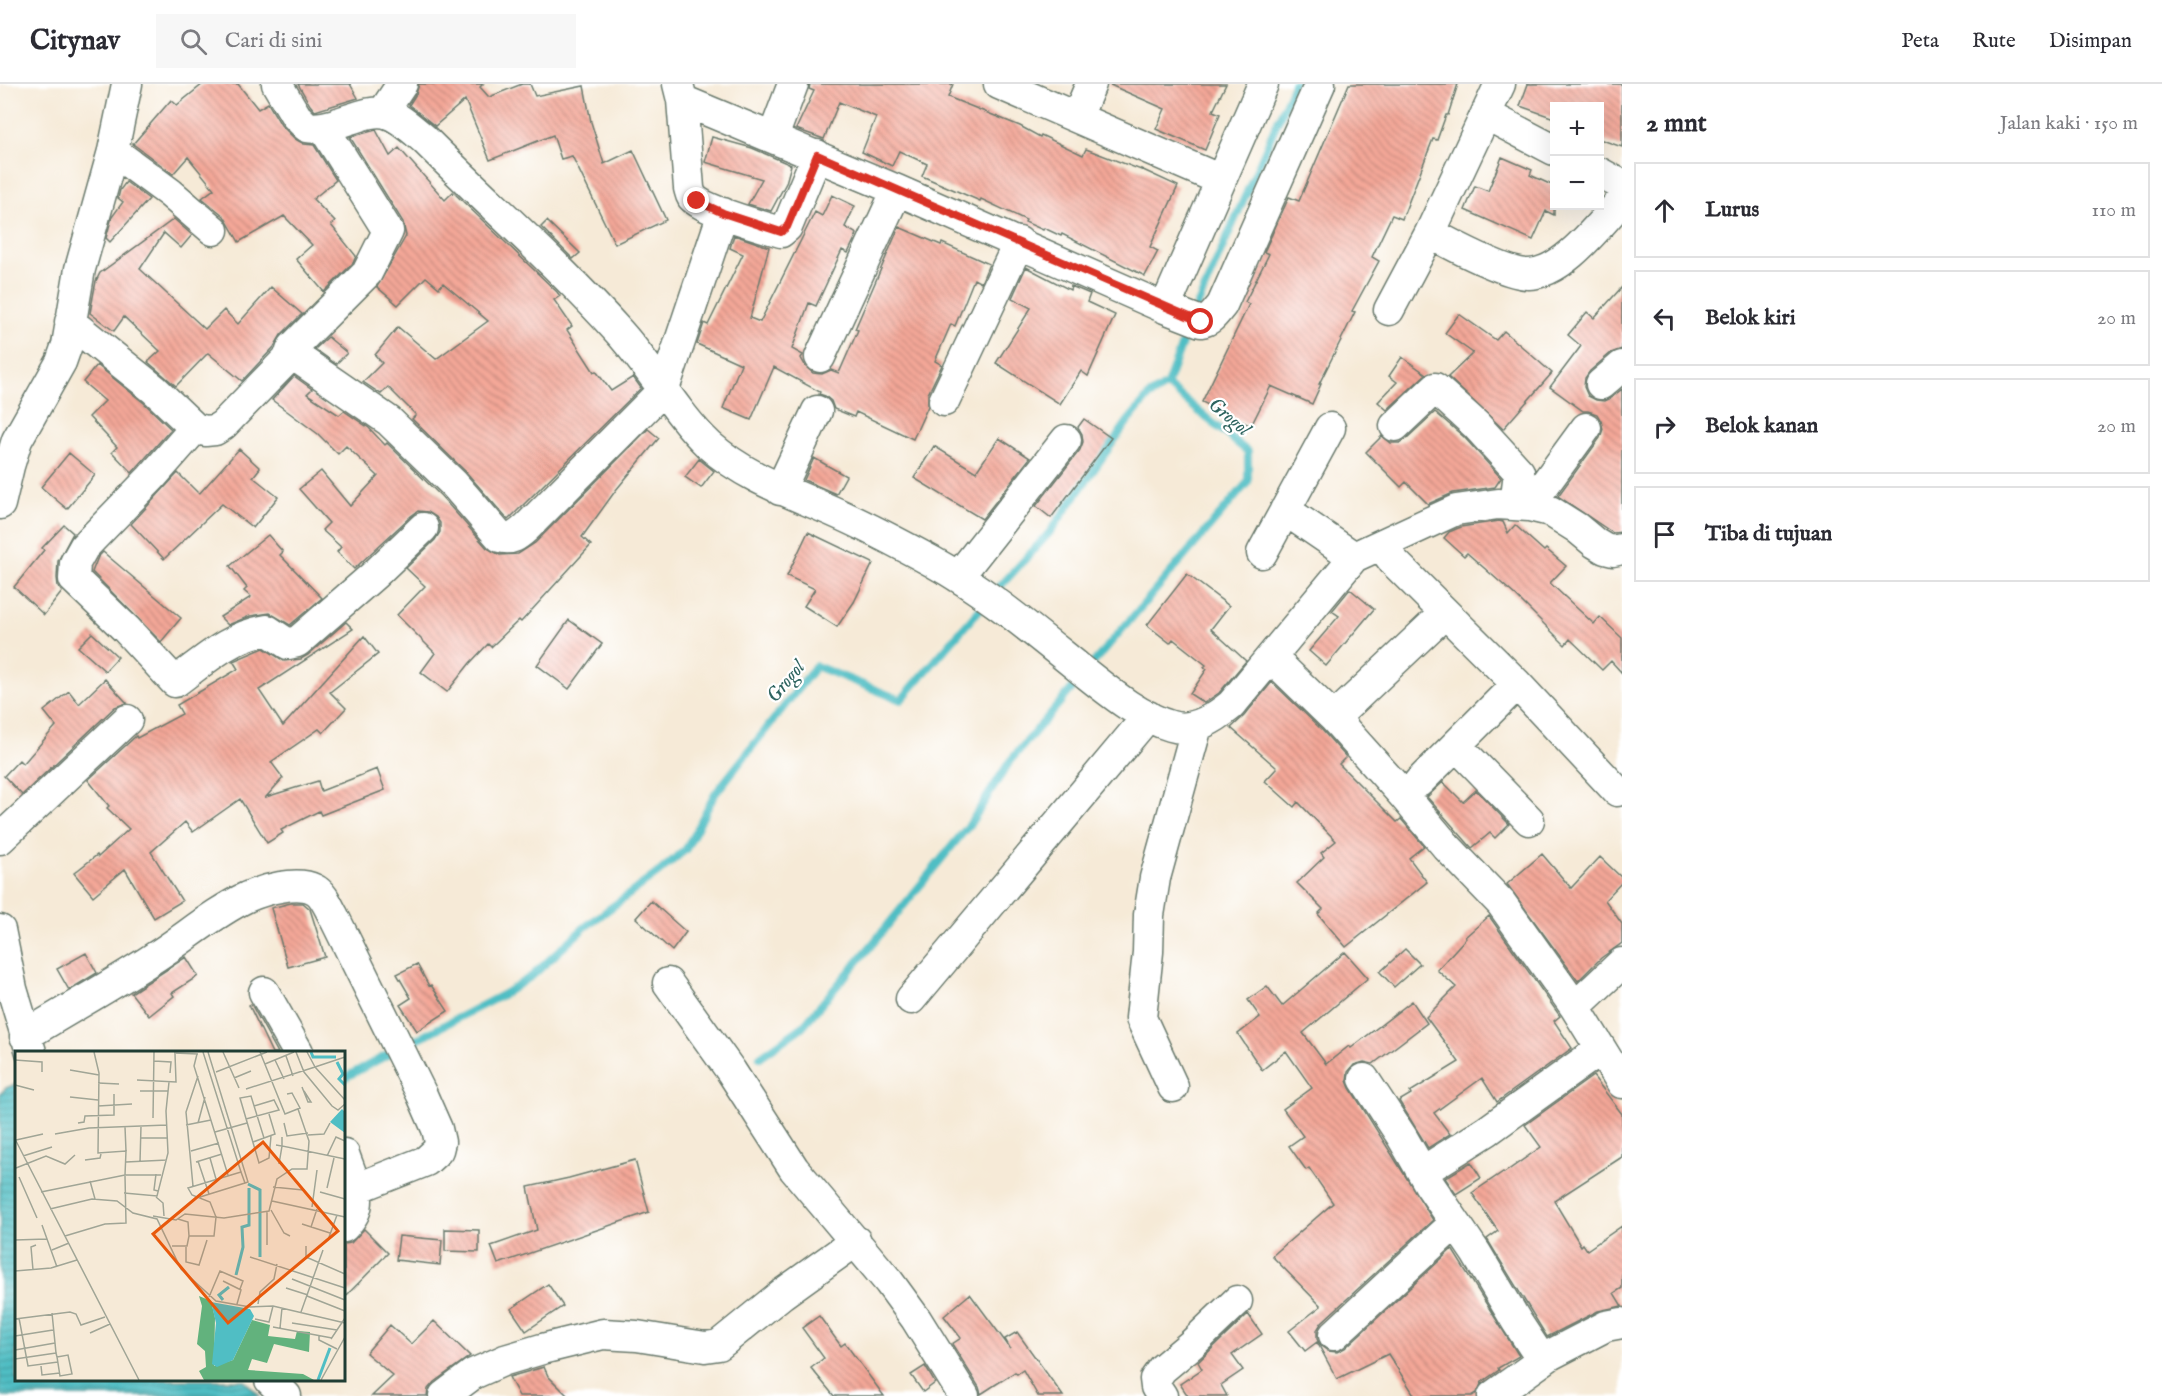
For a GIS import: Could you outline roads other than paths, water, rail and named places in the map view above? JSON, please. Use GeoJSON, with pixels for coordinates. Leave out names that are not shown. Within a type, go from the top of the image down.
{"type":"FeatureCollection","features":[{"type":"Feature","properties":{"kind":"street"},"geometry":{"type":"LineString","coordinates":[[0,504],[17,440],[61,362],[67,345],[80,269],[113,151],[127,84]]}},
{"type":"Feature","properties":{"kind":"street"},"geometry":{"type":"LineString","coordinates":[[277,84],[300,122],[307,127],[323,127],[384,111],[403,121],[557,268],[618,330],[687,421],[708,444],[740,468],[780,490],[868,529],[934,562],[969,583],[1126,704],[1174,727],[1197,726],[1231,705],[1354,557],[1456,510],[1498,504],[1522,506],[1556,515],[1605,549],[1613,551],[1622,549]]}},
{"type":"Feature","properties":{"kind":"street"},"geometry":{"type":"LineString","coordinates":[[384,111],[402,84]]}},
{"type":"Feature","properties":{"kind":"street"},"geometry":{"type":"LineString","coordinates":[[773,137],[793,84]]}},
{"type":"Feature","properties":{"kind":"street"},"geometry":{"type":"LineString","coordinates":[[999,84],[1221,180]]}},
{"type":"Feature","properties":{"kind":"street"},"geometry":{"type":"LineString","coordinates":[[1077,117],[1091,84]]}},
{"type":"Feature","properties":{"kind":"street"},"geometry":{"type":"LineString","coordinates":[[1183,316],[1221,180],[1263,84]]}},
{"type":"Feature","properties":{"kind":"street"},"geometry":{"type":"LineString","coordinates":[[680,92],[773,137],[1201,322],[1209,319],[1222,305],[1320,84]]}},
{"type":"Feature","properties":{"kind":"street"},"geometry":{"type":"LineString","coordinates":[[1389,310],[1430,233],[1500,84]]}},
{"type":"Feature","properties":{"kind":"street"},"geometry":{"type":"LineString","coordinates":[[680,92],[690,192],[697,201],[723,213],[784,231],[817,155]]}},
{"type":"Feature","properties":{"kind":"street"},"geometry":{"type":"LineString","coordinates":[[1487,115],[1550,148]]}},
{"type":"Feature","properties":{"kind":"street"},"geometry":{"type":"LineString","coordinates":[[70,322],[155,390],[195,428],[205,431],[215,430],[224,425],[292,354],[293,347],[367,273],[388,231],[323,127]]}},
{"type":"Feature","properties":{"kind":"street"},"geometry":{"type":"LineString","coordinates":[[113,151],[170,193],[213,230]]}},
{"type":"Feature","properties":{"kind":"street"},"geometry":{"type":"LineString","coordinates":[[1604,176],[1622,185]]}},
{"type":"Feature","properties":{"kind":"street"},"geometry":{"type":"LineString","coordinates":[[820,357],[897,190]]}},
{"type":"Feature","properties":{"kind":"street"},"geometry":{"type":"LineString","coordinates":[[1430,233],[1468,253],[1516,272],[1528,274],[1541,272],[1554,266],[1568,255],[1622,200]]}},
{"type":"Feature","properties":{"kind":"street"},"geometry":{"type":"LineString","coordinates":[[292,354],[388,422],[454,484],[500,537],[507,539],[514,537],[527,527],[664,389],[723,213]]}},
{"type":"Feature","properties":{"kind":"street"},"geometry":{"type":"LineString","coordinates":[[944,401],[1019,242]]}},
{"type":"Feature","properties":{"kind":"street"},"geometry":{"type":"LineString","coordinates":[[1395,426],[1435,388],[1476,425],[1519,472],[1522,506]]}},
{"type":"Feature","properties":{"kind":"street"},"geometry":{"type":"LineString","coordinates":[[780,490],[817,411]]}},
{"type":"Feature","properties":{"kind":"street"},"geometry":{"type":"LineString","coordinates":[[195,428],[84,548],[75,563],[74,579],[126,629],[175,682],[224,645],[250,632],[267,630],[288,644],[297,642],[374,575],[423,528]]}},
{"type":"Feature","properties":{"kind":"street"},"geometry":{"type":"LineString","coordinates":[[1262,553],[1330,428]]}},
{"type":"Feature","properties":{"kind":"street"},"geometry":{"type":"LineString","coordinates":[[1522,506],[1586,428]]}},
{"type":"Feature","properties":{"kind":"street"},"geometry":{"type":"LineString","coordinates":[[969,583],[1066,440]]}},
{"type":"Feature","properties":{"kind":"street"},"geometry":{"type":"LineString","coordinates":[[1285,510],[1354,557]]}},
{"type":"Feature","properties":{"kind":"street"},"geometry":{"type":"LineString","coordinates":[[1381,544],[1393,561],[1517,684],[1617,791]]}},
{"type":"Feature","properties":{"kind":"street"},"geometry":{"type":"LineString","coordinates":[[1334,718],[1445,613]]}},
{"type":"Feature","properties":{"kind":"street"},"geometry":{"type":"LineString","coordinates":[[1272,658],[1334,718],[1446,846],[1501,903],[1575,1007],[1622,1083]]}},
{"type":"Feature","properties":{"kind":"street"},"geometry":{"type":"LineString","coordinates":[[1419,782],[1517,684]]}},
{"type":"Feature","properties":{"kind":"street"},"geometry":{"type":"LineString","coordinates":[[911,999],[1148,716]]}},
{"type":"Feature","properties":{"kind":"street"},"geometry":{"type":"LineString","coordinates":[[0,839],[127,720]]}},
{"type":"Feature","properties":{"kind":"street"},"geometry":{"type":"LineString","coordinates":[[1173,1087],[1141,1018],[1148,952],[1149,915],[1155,878],[1197,726]]}},
{"type":"Feature","properties":{"kind":"street"},"geometry":{"type":"LineString","coordinates":[[1456,745],[1529,820]]}},
{"type":"Feature","properties":{"kind":"street"},"geometry":{"type":"LineString","coordinates":[[0,930],[12,989],[28,1044],[225,910],[248,897],[279,886],[314,889],[324,898],[388,1023],[437,1129],[440,1142],[438,1150],[426,1161],[355,1189]]}},
{"type":"Feature","properties":{"kind":"street"},"geometry":{"type":"LineString","coordinates":[[1575,1007],[1622,963]]}},
{"type":"Feature","properties":{"kind":"street"},"geometry":{"type":"LineString","coordinates":[[668,983],[731,1071],[794,1168],[856,1241],[916,1318],[964,1396]]}},
{"type":"Feature","properties":{"kind":"street"},"geometry":{"type":"LineString","coordinates":[[264,992],[297,1051]]}},
{"type":"Feature","properties":{"kind":"street"},"geometry":{"type":"LineString","coordinates":[[1422,1172],[1487,1131],[1601,1049]]}},
{"type":"Feature","properties":{"kind":"street"},"geometry":{"type":"LineString","coordinates":[[1364,1079],[1542,1360]]}},
{"type":"Feature","properties":{"kind":"street"},"geometry":{"type":"LineString","coordinates":[[345,1157],[355,1189],[356,1209],[345,1226]]}},
{"type":"Feature","properties":{"kind":"street"},"geometry":{"type":"LineString","coordinates":[[1334,1335],[1455,1223]]}},
{"type":"Feature","properties":{"kind":"street"},"geometry":{"type":"LineString","coordinates":[[444,1396],[464,1379],[485,1368],[542,1349],[603,1334],[637,1336],[705,1347],[719,1345],[782,1294],[856,1241]]}},
{"type":"Feature","properties":{"kind":"street"},"geometry":{"type":"LineString","coordinates":[[1162,1396],[1156,1387],[1155,1379],[1162,1369],[1237,1301]]}},
{"type":"Feature","properties":{"kind":"street"},"geometry":{"type":"LineString","coordinates":[[1493,1396],[1542,1360],[1606,1326],[1622,1323]]}},
{"type":"Feature","properties":{"kind":"street"},"geometry":{"type":"LineString","coordinates":[[271,1381],[286,1396]]}},
{"type":"Feature","properties":{"kind":"water"},"geometry":{"type":"Polygon","coordinates":[[[15,1084],[15,1381],[245,1381],[260,1396],[0,1396],[0,1094],[6,1088],[15,1084]]]}},
{"type":"Feature","properties":{"kind":"waterway","name":"Grogol"},"geometry":{"type":"LineString","coordinates":[[1194,313],[1294,84]]}},
{"type":"Feature","properties":{"kind":"waterway","name":"Grogol"},"geometry":{"type":"LineString","coordinates":[[1089,668],[1248,482],[1248,452],[1167,385],[1189,324]]}},
{"type":"Feature","properties":{"kind":"waterway","name":"Grogol"},"geometry":{"type":"LineString","coordinates":[[994,593],[1050,532],[1128,421],[1149,396],[1167,385]]}},
{"type":"Feature","properties":{"kind":"waterway","name":"Grogol"},"geometry":{"type":"LineString","coordinates":[[406,1045],[504,994],[532,976],[585,927],[686,849],[715,794],[816,666],[901,700],[986,602]]}},
{"type":"Feature","properties":{"kind":"waterway","name":"Grogol"},"geometry":{"type":"LineString","coordinates":[[760,1057],[802,1027],[870,947],[970,824],[1010,761],[1081,678]]}},
{"type":"Feature","properties":{"kind":"waterway","name":"Grogol"},"geometry":{"type":"LineString","coordinates":[[345,1077],[393,1052]]}}]}
